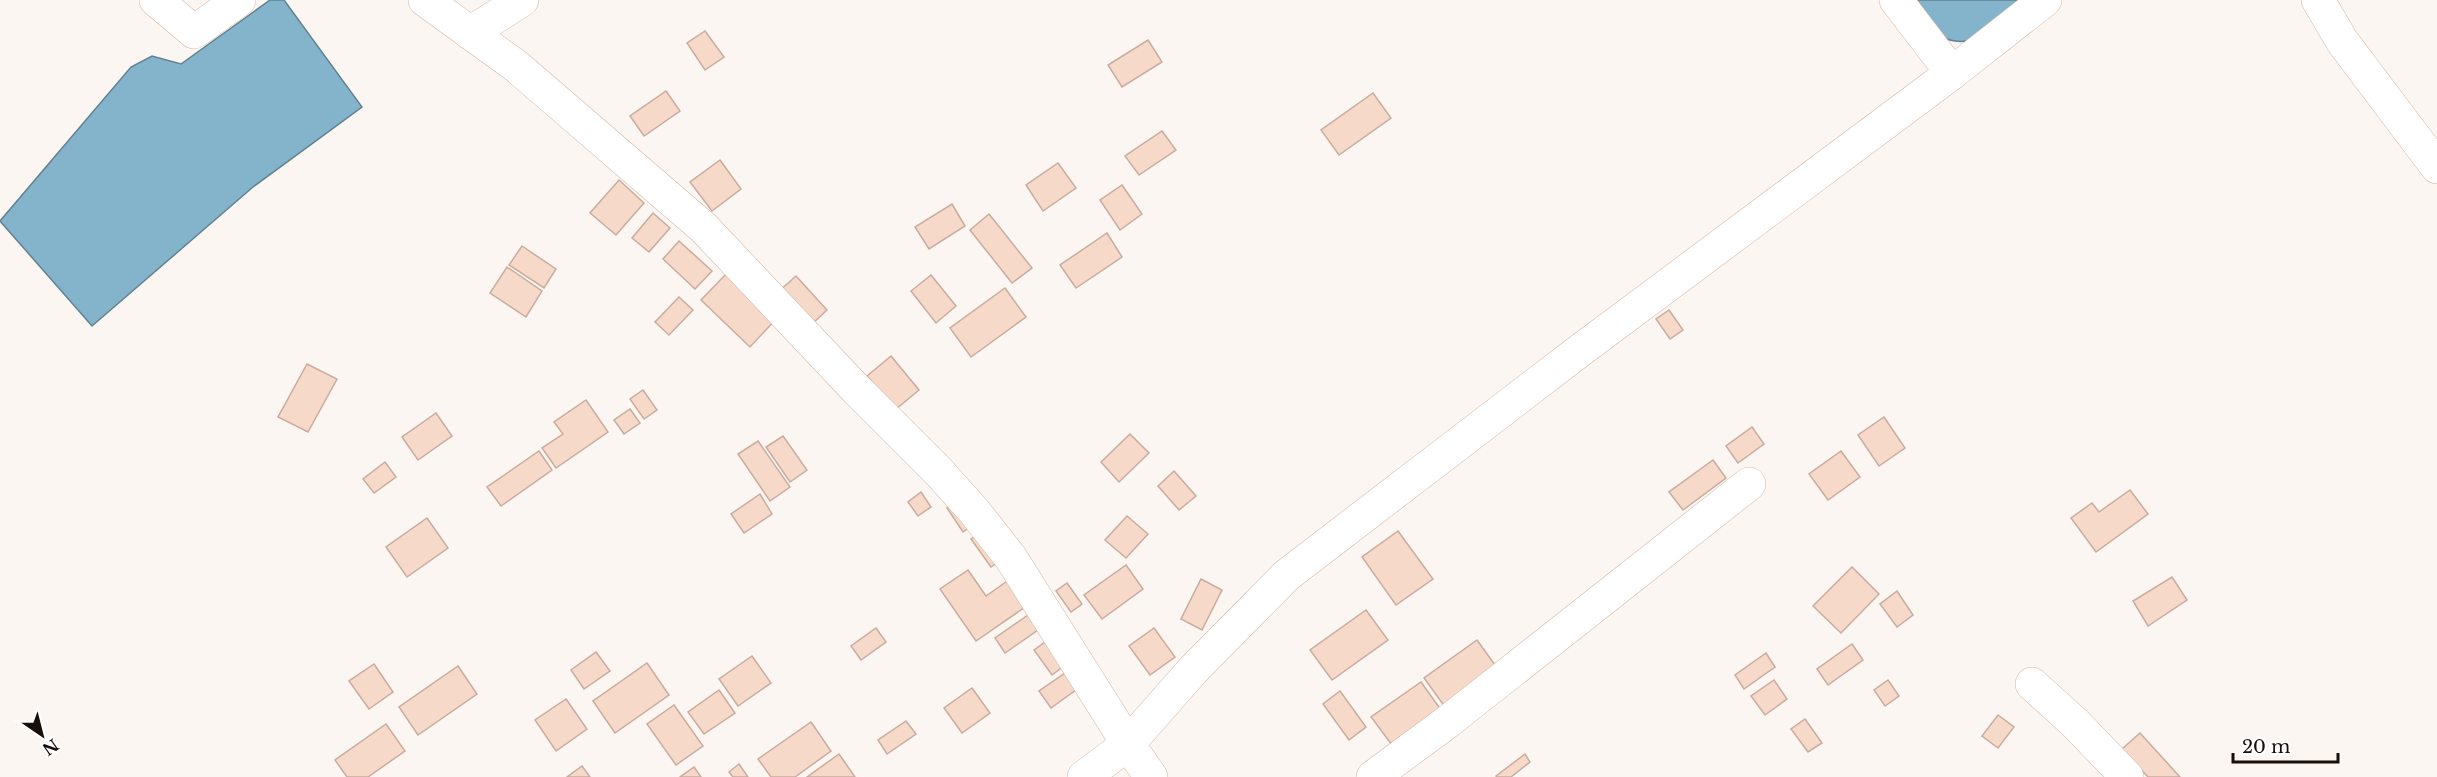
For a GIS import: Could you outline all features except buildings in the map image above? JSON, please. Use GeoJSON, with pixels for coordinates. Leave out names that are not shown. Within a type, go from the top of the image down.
{"type":"FeatureCollection","features":[{"type":"Feature","properties":{"kind":"street"},"geometry":{"type":"LineString","coordinates":[[156,0],[194,32],[239,0]]}},
{"type":"Feature","properties":{"kind":"street"},"geometry":{"type":"LineString","coordinates":[[425,0],[516,66],[704,228],[856,389],[939,472],[974,511],[1011,558],[1151,777]]}},
{"type":"Feature","properties":{"kind":"street"},"geometry":{"type":"LineString","coordinates":[[470,33],[522,0]]}},
{"type":"Feature","properties":{"kind":"street"},"geometry":{"type":"LineString","coordinates":[[1896,0],[1952,73]]}},
{"type":"Feature","properties":{"kind":"street"},"geometry":{"type":"LineString","coordinates":[[1084,777],[1128,744],[1193,670],[1287,575],[1587,345],[1952,73],[2045,0]]}},
{"type":"Feature","properties":{"kind":"street"},"geometry":{"type":"LineString","coordinates":[[2318,0],[2342,41],[2437,167]]}},
{"type":"Feature","properties":{"kind":"street"},"geometry":{"type":"LineString","coordinates":[[1373,777],[1446,723],[1749,484]]}},
{"type":"Feature","properties":{"kind":"street"},"geometry":{"type":"LineString","coordinates":[[2032,684],[2076,724],[2127,777]]}},
{"type":"Feature","properties":{"kind":"water"},"geometry":{"type":"Polygon","coordinates":[[[270,0],[284,0],[362,107],[253,187],[92,326],[0,221],[131,67],[152,56],[181,64],[270,0]]]}},
{"type":"Feature","properties":{"kind":"water"},"geometry":{"type":"Polygon","coordinates":[[[1905,0],[2024,0],[1967,41],[1956,41],[1939,36],[1931,30],[1905,0]]]}}]}
